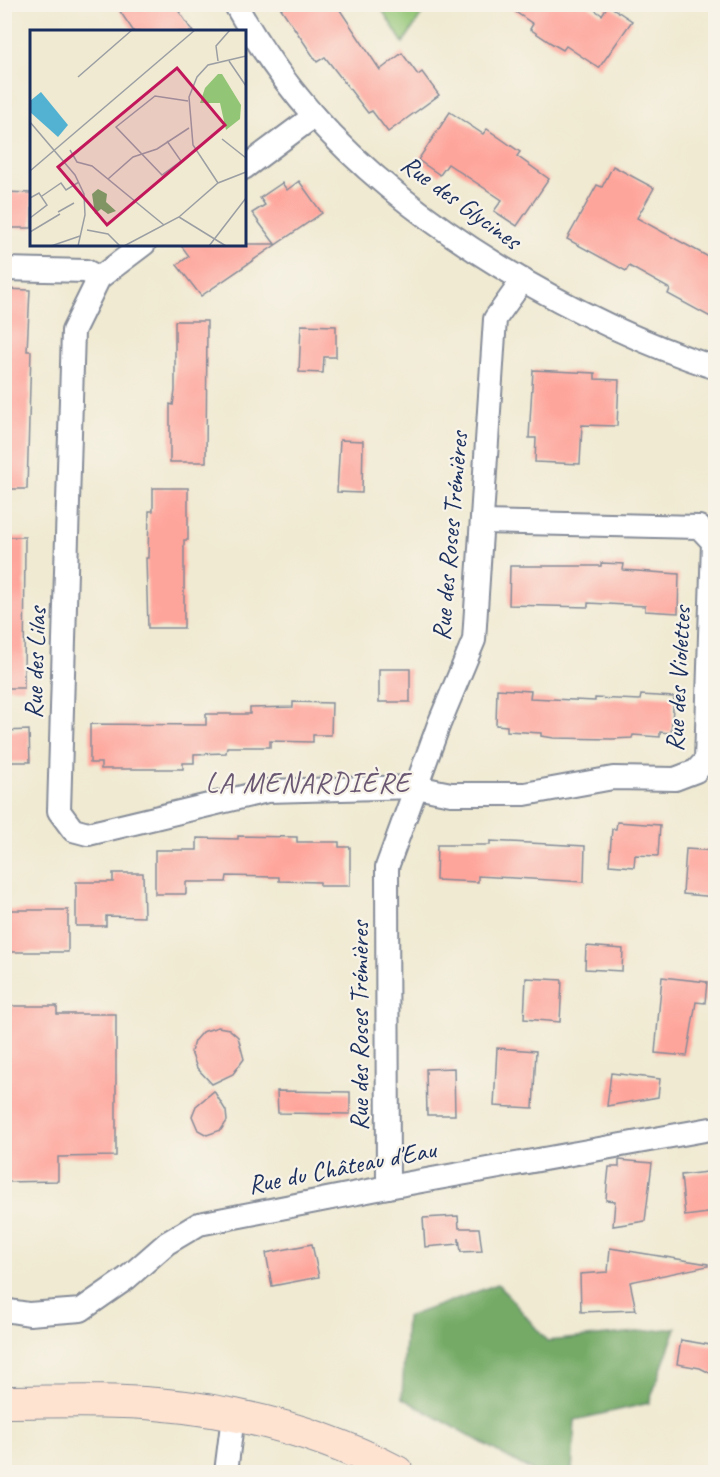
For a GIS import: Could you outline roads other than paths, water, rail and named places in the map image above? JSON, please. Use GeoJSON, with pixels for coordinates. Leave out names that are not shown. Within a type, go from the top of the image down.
{"type":"FeatureCollection","features":[{"type":"Feature","properties":{"kind":"street","name":"Rue des Glycines"},"geometry":{"type":"LineString","coordinates":[[235,4],[254,38],[314,116],[365,167],[441,226],[523,280],[607,325],[670,353],[716,368]]}},
{"type":"Feature","properties":{"kind":"street"},"geometry":{"type":"LineString","coordinates":[[246,167],[314,116]]}},
{"type":"Feature","properties":{"kind":"street","name":"Rue des Lilas"},"geometry":{"type":"LineString","coordinates":[[141,246],[99,278],[73,331],[59,811],[74,830],[88,834],[267,791],[416,787]]}},
{"type":"Feature","properties":{"kind":"street"},"geometry":{"type":"LineString","coordinates":[[4,269],[86,271],[99,278]]}},
{"type":"Feature","properties":{"kind":"street","name":"Rue des Roses Trémières"},"geometry":{"type":"LineString","coordinates":[[388,1186],[387,867],[474,640],[495,319],[523,280]]}},
{"type":"Feature","properties":{"kind":"street","name":"Rue des Violettes"},"geometry":{"type":"LineString","coordinates":[[416,787],[451,794],[525,794],[613,778],[675,779],[696,771],[706,760],[713,542],[699,527],[482,522]]}},
{"type":"Feature","properties":{"kind":"street","name":"Rue du Château d'Eau"},"geometry":{"type":"LineString","coordinates":[[4,1310],[29,1314],[81,1310],[127,1278],[167,1243],[199,1224],[388,1186],[716,1128]]}},
{"type":"Feature","properties":{"kind":"street"},"geometry":{"type":"LineString","coordinates":[[4,1402],[156,1404],[233,1416],[283,1426],[355,1450],[397,1473]]}},
{"type":"Feature","properties":{"kind":"street"},"geometry":{"type":"LineString","coordinates":[[226,1473],[233,1416]]}},
{"type":"Feature","properties":{"kind":"district","name":"LA MENARDIÈRE"},"geometry":{"type":"Point","coordinates":[308,782]}}]}
